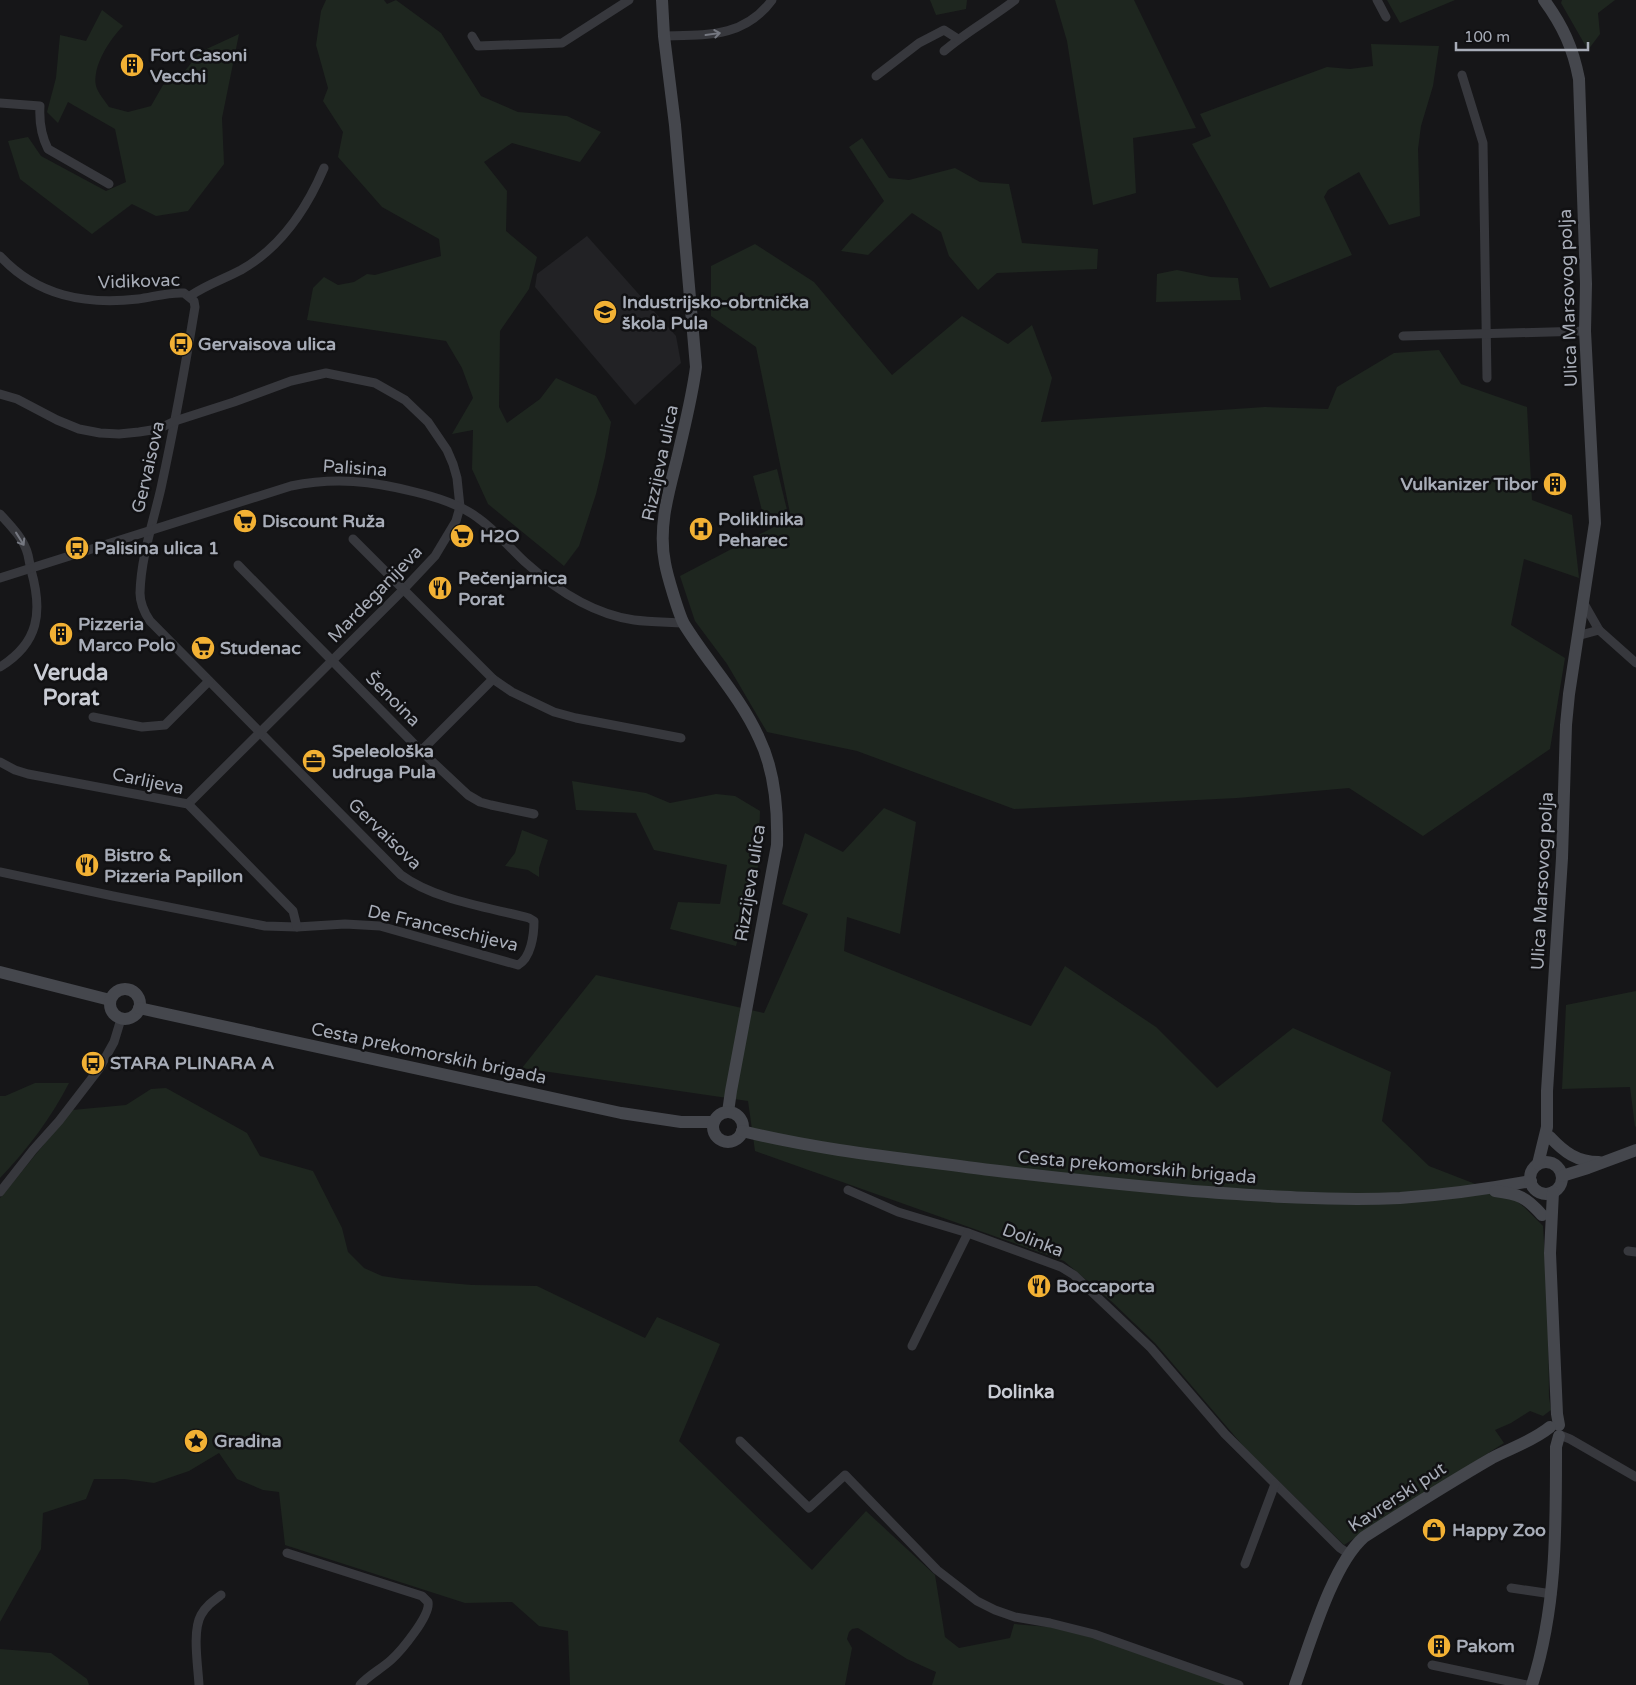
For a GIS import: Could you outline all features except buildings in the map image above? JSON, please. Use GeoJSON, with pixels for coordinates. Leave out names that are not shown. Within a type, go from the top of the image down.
{"type":"FeatureCollection","features":[{"type":"Feature","properties":{"kind":"main road","name":"Rizzijeva ulica"},"geometry":{"type":"LineString","coordinates":[[662,0],[664,36],[676,125],[696,367],[692,398],[665,508],[662,536],[665,564],[683,623],[724,678],[759,737],[769,763],[778,817],[777,845],[728,1112]]}},
{"type":"Feature","properties":{"kind":"main road","name":"Ulica Marsovog polja"},"geometry":{"type":"LineString","coordinates":[[1544,0],[1558,20],[1569,42],[1574,56],[1578,79],[1586,284],[1585,330],[1596,523],[1577,636],[1566,725],[1562,858],[1547,1091],[1548,1132],[1554,1164]]}},
{"type":"Feature","properties":{"kind":"main road"},"geometry":{"type":"LineString","coordinates":[[0,972],[110,1000]]}},
{"type":"Feature","properties":{"kind":"main road"},"geometry":{"type":"LineString","coordinates":[[129,990],[138,997],[139,1008],[132,1017],[121,1018],[112,1012],[110,1000],[118,991],[129,990]]}},
{"type":"Feature","properties":{"kind":"main road","name":"Cesta prekomorskih brigada"},"geometry":{"type":"LineString","coordinates":[[139,1008],[222,1028],[621,1113],[681,1122],[714,1122]]}},
{"type":"Feature","properties":{"kind":"main road"},"geometry":{"type":"LineString","coordinates":[[728,1112],[737,1115],[741,1119],[742,1130],[735,1139],[724,1141],[715,1134],[714,1122],[721,1114],[728,1112]]}},
{"type":"Feature","properties":{"kind":"main road","name":"Cesta prekomorskih brigada"},"geometry":{"type":"LineString","coordinates":[[742,1130],[779,1140],[926,1162],[1043,1176],[1218,1193],[1294,1198],[1400,1198],[1485,1189],[1531,1181]]}},
{"type":"Feature","properties":{"kind":"main road","name":"Ulica Marsovog polja"},"geometry":{"type":"LineString","coordinates":[[1538,1164],[1548,1132]]}},
{"type":"Feature","properties":{"kind":"main road"},"geometry":{"type":"LineString","coordinates":[[1548,1132],[1562,1149],[1577,1159],[1594,1162],[1609,1161]]}},
{"type":"Feature","properties":{"kind":"main road"},"geometry":{"type":"LineString","coordinates":[[1562,1176],[1636,1150]]}},
{"type":"Feature","properties":{"kind":"main road"},"geometry":{"type":"LineString","coordinates":[[1547,1162],[1554,1164],[1559,1168],[1562,1176],[1560,1186],[1548,1194],[1539,1192],[1531,1181],[1532,1171],[1538,1164],[1547,1162]]}},
{"type":"Feature","properties":{"kind":"main road"},"geometry":{"type":"LineString","coordinates":[[1485,1189],[1521,1196],[1530,1202],[1542,1216]]}},
{"type":"Feature","properties":{"kind":"main road"},"geometry":{"type":"LineString","coordinates":[[1539,1192],[1550,1253]]}},
{"type":"Feature","properties":{"kind":"main road"},"geometry":{"type":"LineString","coordinates":[[1532,1685],[1538,1666],[1552,1594],[1556,1548],[1556,1432],[1550,1253],[1553,1192]]}},
{"type":"Feature","properties":{"kind":"main road","name":"Kavrerski put"},"geometry":{"type":"LineString","coordinates":[[1295,1685],[1330,1591],[1354,1546],[1364,1537],[1495,1457],[1556,1432]]}},
{"type":"Feature","properties":{"kind":"street"},"geometry":{"type":"LineString","coordinates":[[472,36],[478,46],[562,43],[629,0]]}},
{"type":"Feature","properties":{"kind":"street"},"geometry":{"type":"LineString","coordinates":[[664,36],[714,35],[745,25],[760,14],[772,0]]}},
{"type":"Feature","properties":{"kind":"street"},"geometry":{"type":"LineString","coordinates":[[944,51],[958,39],[1015,0]]}},
{"type":"Feature","properties":{"kind":"street"},"geometry":{"type":"LineString","coordinates":[[1377,0],[1386,17]]}},
{"type":"Feature","properties":{"kind":"street"},"geometry":{"type":"LineString","coordinates":[[876,76],[919,43],[944,30],[958,39]]}},
{"type":"Feature","properties":{"kind":"street"},"geometry":{"type":"LineString","coordinates":[[1462,75],[1483,143],[1487,378]]}},
{"type":"Feature","properties":{"kind":"street"},"geometry":{"type":"LineString","coordinates":[[0,103],[40,106],[39,124],[48,149],[109,184]]}},
{"type":"Feature","properties":{"kind":"street","name":"Vidikovac"},"geometry":{"type":"LineString","coordinates":[[0,256],[23,278],[54,293],[113,300],[137,299],[178,293],[190,296],[201,288],[242,270],[265,254],[295,221],[307,204],[324,168]]}},
{"type":"Feature","properties":{"kind":"street","name":"Gervaisova"},"geometry":{"type":"LineString","coordinates":[[190,296],[194,301],[195,307],[176,421],[150,530],[140,592],[141,607],[150,621],[401,875],[413,884],[438,895],[529,918],[534,921],[528,955],[523,962]]}},
{"type":"Feature","properties":{"kind":"street"},"geometry":{"type":"LineString","coordinates":[[1403,336],[1585,330]]}},
{"type":"Feature","properties":{"kind":"street","name":"Mardeganijeva"},"geometry":{"type":"LineString","coordinates":[[0,394],[17,398],[57,420],[90,431],[119,434],[158,429],[290,382],[326,373],[375,383],[406,400],[428,422],[453,464],[457,478],[460,507],[456,521],[435,556],[188,804]]}},
{"type":"Feature","properties":{"kind":"street","name":"Palisina"},"geometry":{"type":"LineString","coordinates":[[0,578],[291,486],[314,481],[365,482],[429,496],[460,507],[478,518],[527,564],[555,586],[576,599],[607,613],[643,621],[683,623]]}},
{"type":"Feature","properties":{"kind":"street"},"geometry":{"type":"LineString","coordinates":[[0,514],[12,527],[25,547],[38,600],[35,628],[28,642],[0,667]]}},
{"type":"Feature","properties":{"kind":"street"},"geometry":{"type":"LineString","coordinates":[[353,539],[493,679],[512,692],[554,712],[576,718],[681,738]]}},
{"type":"Feature","properties":{"kind":"street","name":"Šenoina"},"geometry":{"type":"LineString","coordinates":[[238,565],[421,751],[468,795],[491,805],[534,814]]}},
{"type":"Feature","properties":{"kind":"street"},"geometry":{"type":"LineString","coordinates":[[1583,602],[1599,630],[1636,663]]}},
{"type":"Feature","properties":{"kind":"street"},"geometry":{"type":"LineString","coordinates":[[1577,636],[1599,630]]}},
{"type":"Feature","properties":{"kind":"street"},"geometry":{"type":"LineString","coordinates":[[421,751],[493,679]]}},
{"type":"Feature","properties":{"kind":"street"},"geometry":{"type":"LineString","coordinates":[[93,717],[142,728],[165,725],[209,681]]}},
{"type":"Feature","properties":{"kind":"street","name":"Carlijeva"},"geometry":{"type":"LineString","coordinates":[[0,762],[28,774],[188,804],[293,911],[297,928]]}},
{"type":"Feature","properties":{"kind":"street","name":"De Franceschijeva"},"geometry":{"type":"LineString","coordinates":[[0,872],[265,926],[297,928],[345,924],[380,926],[518,965],[523,962]]}},
{"type":"Feature","properties":{"kind":"street"},"geometry":{"type":"LineString","coordinates":[[0,1192],[99,1069],[114,1042],[121,1018]]}},
{"type":"Feature","properties":{"kind":"street","name":"Dolinka"},"geometry":{"type":"LineString","coordinates":[[848,1190],[898,1212],[968,1233],[1061,1267],[1074,1275],[1150,1348],[1225,1434],[1340,1548],[1349,1554]]}},
{"type":"Feature","properties":{"kind":"street"},"geometry":{"type":"LineString","coordinates":[[912,1346],[968,1233]]}},
{"type":"Feature","properties":{"kind":"street"},"geometry":{"type":"LineString","coordinates":[[1556,1432],[1636,1477]]}},
{"type":"Feature","properties":{"kind":"street"},"geometry":{"type":"LineString","coordinates":[[740,1441],[809,1508],[844,1475],[938,1570],[977,1601],[995,1610],[1015,1617],[1094,1634],[1239,1685]]}},
{"type":"Feature","properties":{"kind":"street"},"geometry":{"type":"LineString","coordinates":[[1245,1564],[1275,1484]]}},
{"type":"Feature","properties":{"kind":"street"},"geometry":{"type":"LineString","coordinates":[[287,1553],[422,1596],[428,1602],[428,1610],[405,1644],[390,1661],[372,1673],[360,1685]]}},
{"type":"Feature","properties":{"kind":"street"},"geometry":{"type":"LineString","coordinates":[[1512,1588],[1552,1594]]}},
{"type":"Feature","properties":{"kind":"street"},"geometry":{"type":"LineString","coordinates":[[199,1685],[198,1622],[205,1609],[221,1595]]}},
{"type":"Feature","properties":{"kind":"street"},"geometry":{"type":"LineString","coordinates":[[1432,1665],[1527,1685]]}},
{"type":"Feature","properties":{"kind":"shaded area"},"geometry":{"type":"Polygon","coordinates":[[[326,0],[384,0],[387,4],[396,0],[441,33],[481,96],[518,112],[567,116],[601,132],[580,162],[512,143],[484,162],[507,191],[506,231],[537,257],[529,289],[500,331],[499,407],[507,423],[540,399],[556,378],[596,396],[611,422],[596,494],[579,546],[564,566],[488,504],[472,469],[473,430],[452,434],[473,398],[462,368],[446,341],[307,320],[313,288],[324,277],[338,285],[354,282],[367,274],[375,275],[441,256],[439,239],[382,207],[338,157],[343,132],[323,101],[328,88],[316,45],[321,11],[326,0]]]}},
{"type":"Feature","properties":{"kind":"shaded area"},"geometry":{"type":"Polygon","coordinates":[[[930,0],[967,0],[966,9],[936,15],[930,0]]]}},
{"type":"Feature","properties":{"kind":"shaded area"},"geometry":{"type":"Polygon","coordinates":[[[1055,0],[1134,0],[1196,128],[1133,138],[1136,193],[1093,205],[1067,41],[1055,0]]]}},
{"type":"Feature","properties":{"kind":"shaded area"},"geometry":{"type":"Polygon","coordinates":[[[1387,0],[1455,0],[1400,23],[1387,0]]]}},
{"type":"Feature","properties":{"kind":"shaded area"},"geometry":{"type":"Polygon","coordinates":[[[1562,0],[1615,0],[1598,13],[1600,34],[1588,50],[1561,3],[1562,0]]]}},
{"type":"Feature","properties":{"kind":"shaded area"},"geometry":{"type":"Polygon","coordinates":[[[102,10],[123,26],[103,53],[95,78],[96,86],[109,107],[128,112],[151,106],[163,85],[184,72],[200,52],[239,34],[222,118],[224,164],[188,211],[156,216],[132,204],[92,234],[20,179],[8,141],[28,137],[41,156],[106,191],[126,182],[115,129],[68,102],[58,123],[47,112],[56,78],[60,35],[86,41],[102,10]]]}},
{"type":"Feature","properties":{"kind":"shaded area"},"geometry":{"type":"Polygon","coordinates":[[[1371,44],[1439,46],[1433,86],[1421,126],[1418,149],[1420,216],[1389,225],[1359,172],[1328,190],[1324,197],[1352,255],[1270,288],[1192,144],[1211,136],[1200,114],[1327,67],[1350,69],[1373,66],[1371,44]]]}},
{"type":"Feature","properties":{"kind":"shaded area"},"geometry":{"type":"Polygon","coordinates":[[[862,138],[889,178],[909,180],[955,168],[980,182],[1009,184],[1022,243],[1098,249],[1097,269],[997,273],[978,290],[949,256],[941,232],[912,213],[868,255],[841,251],[884,201],[849,147],[862,138]]]}},
{"type":"Feature","properties":{"kind":"shaded area","name":"Industrijsko-obrtnička škola Pula"},"geometry":{"type":"Polygon","coordinates":[[[587,236],[676,336],[681,363],[635,405],[535,287],[537,274],[587,236]]]}},
{"type":"Feature","properties":{"kind":"shaded area"},"geometry":{"type":"Polygon","coordinates":[[[755,244],[814,282],[892,375],[962,316],[1008,344],[1032,325],[1052,378],[1041,422],[1265,407],[1328,409],[1337,387],[1394,353],[1439,350],[1461,384],[1527,407],[1532,500],[1572,515],[1579,578],[1524,559],[1511,625],[1565,658],[1550,749],[1423,836],[1349,788],[1237,798],[1014,809],[857,751],[767,732],[727,664],[695,621],[680,576],[791,518],[756,347],[711,316],[711,266],[755,244]]]}},
{"type":"Feature","properties":{"kind":"shaded area"},"geometry":{"type":"Polygon","coordinates":[[[1177,270],[1211,277],[1238,278],[1241,300],[1156,302],[1157,274],[1177,270]]]}},
{"type":"Feature","properties":{"kind":"shaded area"},"geometry":{"type":"Polygon","coordinates":[[[777,469],[788,514],[765,522],[753,476],[777,469]]]}},
{"type":"Feature","properties":{"kind":"shaded area"},"geometry":{"type":"Polygon","coordinates":[[[572,781],[646,793],[670,803],[716,794],[735,796],[760,811],[758,866],[736,946],[670,929],[678,902],[720,904],[727,865],[654,850],[636,813],[576,810],[572,781]]]}},
{"type":"Feature","properties":{"kind":"shaded area"},"geometry":{"type":"Polygon","coordinates":[[[884,808],[916,822],[900,934],[847,917],[844,951],[1031,1026],[1065,966],[1156,1027],[1217,1088],[1293,1028],[1391,1072],[1382,1121],[1429,1166],[1514,1199],[1543,1226],[1548,1306],[1549,1397],[1551,1410],[1543,1416],[1530,1411],[1495,1430],[1504,1443],[1344,1545],[1245,1448],[1155,1343],[1111,1301],[1064,1261],[755,1151],[748,1101],[522,1068],[596,975],[764,1013],[808,914],[782,904],[805,833],[843,852],[884,808]]]}},
{"type":"Feature","properties":{"kind":"shaded area"},"geometry":{"type":"Polygon","coordinates":[[[522,830],[548,840],[539,868],[539,877],[528,870],[505,866],[515,853],[522,830]]]}},
{"type":"Feature","properties":{"kind":"shaded area"},"geometry":{"type":"Polygon","coordinates":[[[1636,991],[1635,1127],[1630,1087],[1562,1089],[1566,1005],[1636,991]]]}},
{"type":"Feature","properties":{"kind":"shaded area"},"geometry":{"type":"Polygon","coordinates":[[[35,1083],[69,1083],[38,1133],[0,1178],[0,1096],[5,1096],[35,1083]]]}},
{"type":"Feature","properties":{"kind":"shaded area"},"geometry":{"type":"Polygon","coordinates":[[[166,1088],[247,1133],[260,1156],[313,1171],[342,1228],[348,1252],[364,1268],[382,1276],[402,1279],[472,1285],[537,1286],[645,1338],[657,1317],[720,1344],[679,1441],[812,1570],[866,1511],[935,1575],[945,1637],[959,1648],[1010,1638],[1014,1624],[1062,1628],[1229,1685],[932,1685],[936,1672],[907,1659],[858,1628],[852,1629],[849,1632],[847,1639],[852,1648],[845,1685],[570,1685],[568,1631],[539,1626],[512,1602],[465,1603],[285,1545],[279,1492],[263,1490],[237,1479],[219,1453],[189,1471],[154,1483],[124,1479],[94,1479],[86,1499],[43,1513],[41,1549],[0,1622],[0,1198],[72,1110],[126,1105],[151,1089],[166,1088]]]}},
{"type":"Feature","properties":{"kind":"shaded area"},"geometry":{"type":"Polygon","coordinates":[[[0,1649],[51,1653],[87,1679],[89,1685],[0,1685],[0,1649]]]}},
{"type":"Feature","properties":{"kind":"place","name":"Fort Casoni Vecchi"},"geometry":{"type":"Point","coordinates":[132,65]}},
{"type":"Feature","properties":{"kind":"place","name":"Industrijsko-obrtnička škola Pula"},"geometry":{"type":"Point","coordinates":[605,312]}},
{"type":"Feature","properties":{"kind":"place","name":"Gervaisova ulica"},"geometry":{"type":"Point","coordinates":[181,344]}},
{"type":"Feature","properties":{"kind":"place","name":"Vulkanizer Tibor"},"geometry":{"type":"Point","coordinates":[1555,484]}},
{"type":"Feature","properties":{"kind":"place","name":"Discount Ruža"},"geometry":{"type":"Point","coordinates":[245,521]}},
{"type":"Feature","properties":{"kind":"place","name":"Poliklinika Peharec"},"geometry":{"type":"Point","coordinates":[701,529]}},
{"type":"Feature","properties":{"kind":"place","name":"H2O"},"geometry":{"type":"Point","coordinates":[462,536]}},
{"type":"Feature","properties":{"kind":"place","name":"Palisina ulica 1"},"geometry":{"type":"Point","coordinates":[77,548]}},
{"type":"Feature","properties":{"kind":"place","name":"Pečenjarnica Porat"},"geometry":{"type":"Point","coordinates":[440,588]}},
{"type":"Feature","properties":{"kind":"place","name":"Pizzeria Marco Polo"},"geometry":{"type":"Point","coordinates":[61,634]}},
{"type":"Feature","properties":{"kind":"place","name":"Studenac"},"geometry":{"type":"Point","coordinates":[203,648]}},
{"type":"Feature","properties":{"kind":"place","name":"Speleološka udruga Pula"},"geometry":{"type":"Point","coordinates":[314,761]}},
{"type":"Feature","properties":{"kind":"place","name":"Bistro & Pizzeria Papillon"},"geometry":{"type":"Point","coordinates":[87,865]}},
{"type":"Feature","properties":{"kind":"place","name":"STARA PLINARA A"},"geometry":{"type":"Point","coordinates":[93,1063]}},
{"type":"Feature","properties":{"kind":"place","name":"Boccaporta"},"geometry":{"type":"Point","coordinates":[1039,1286]}},
{"type":"Feature","properties":{"kind":"place","name":"Gradina"},"geometry":{"type":"Point","coordinates":[196,1441]}},
{"type":"Feature","properties":{"kind":"place","name":"Happy Zoo"},"geometry":{"type":"Point","coordinates":[1434,1530]}},
{"type":"Feature","properties":{"kind":"place","name":"Pakom"},"geometry":{"type":"Point","coordinates":[1439,1646]}},
{"type":"Feature","properties":{"kind":"district","name":"Veruda Porat"},"geometry":{"type":"Point","coordinates":[71,686]}},
{"type":"Feature","properties":{"kind":"district","name":"Dolinka"},"geometry":{"type":"Point","coordinates":[1021,1392]}}]}
